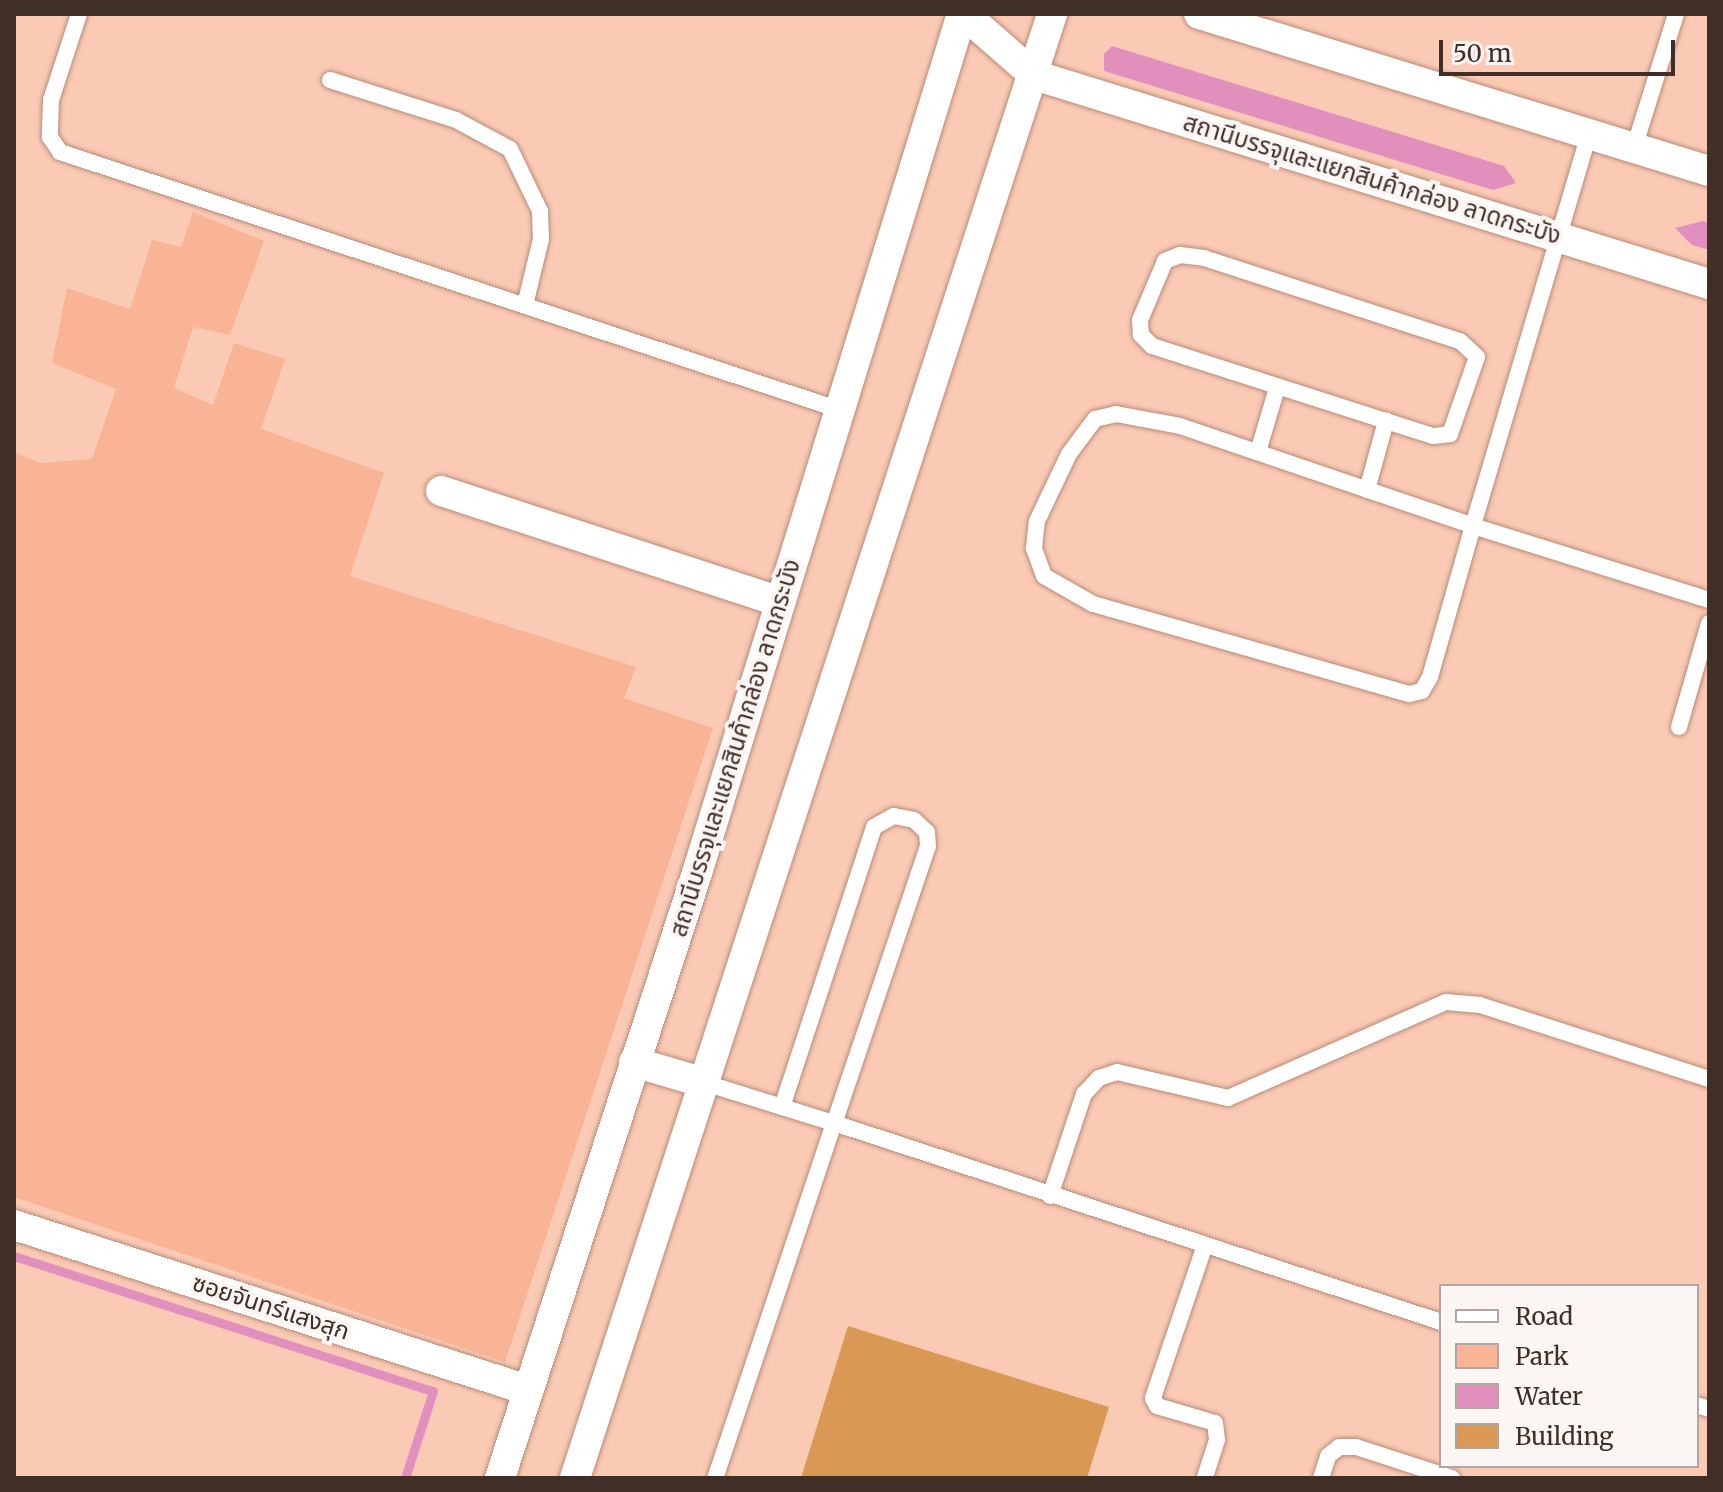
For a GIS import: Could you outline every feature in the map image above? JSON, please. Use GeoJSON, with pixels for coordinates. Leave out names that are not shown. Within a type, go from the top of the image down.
{"type":"FeatureCollection","features":[{"type":"Feature","properties":{"kind":"street","name":"สถานีบรรจุและแยกสินค้ากล่อง ลาดกระบัง"},"geometry":{"type":"LineString","coordinates":[[500,1478],[780,602],[962,14],[1034,75],[1709,284]]}},
{"type":"Feature","properties":{"kind":"street"},"geometry":{"type":"LineString","coordinates":[[575,1478],[1052,14]]}},
{"type":"Feature","properties":{"kind":"street"},"geometry":{"type":"LineString","coordinates":[[1199,14],[1709,171]]}},
{"type":"Feature","properties":{"kind":"street"},"geometry":{"type":"LineString","coordinates":[[441,491],[780,602]]}},
{"type":"Feature","properties":{"kind":"street"},"geometry":{"type":"LineString","coordinates":[[634,1062],[702,1082]]}},
{"type":"Feature","properties":{"kind":"street","name":"ซอยจันทร์แสงสุก"},"geometry":{"type":"LineString","coordinates":[[14,1225],[528,1390]]}},
{"type":"Feature","properties":{"kind":"lane"},"geometry":{"type":"LineString","coordinates":[[79,14],[51,100],[50,137],[60,152],[840,410]]}},
{"type":"Feature","properties":{"kind":"lane"},"geometry":{"type":"LineString","coordinates":[[1634,148],[1676,14]]}},
{"type":"Feature","properties":{"kind":"lane"},"geometry":{"type":"LineString","coordinates":[[330,80],[456,120],[510,149],[540,211],[541,239],[525,305]]}},
{"type":"Feature","properties":{"kind":"lane"},"geometry":{"type":"LineString","coordinates":[[1589,134],[1473,526],[1430,677],[1422,691],[1409,694],[1093,604],[1044,576],[1034,548],[1037,521],[1069,454],[1095,419],[1116,414],[1167,423],[1473,526],[1709,600]]}},
{"type":"Feature","properties":{"kind":"lane"},"geometry":{"type":"LineString","coordinates":[[1180,255],[1204,258],[1460,341],[1477,357],[1450,434],[1433,436],[1277,388],[1152,346],[1141,335],[1140,320],[1165,261],[1180,255]]}},
{"type":"Feature","properties":{"kind":"lane"},"geometry":{"type":"LineString","coordinates":[[1258,452],[1277,388]]}},
{"type":"Feature","properties":{"kind":"lane"},"geometry":{"type":"LineString","coordinates":[[1367,490],[1386,421]]}},
{"type":"Feature","properties":{"kind":"lane"},"geometry":{"type":"LineString","coordinates":[[1679,727],[1709,623]]}},
{"type":"Feature","properties":{"kind":"lane"},"geometry":{"type":"LineString","coordinates":[[715,1478],[928,846],[927,832],[914,820],[894,816],[874,827],[782,1107]]}},
{"type":"Feature","properties":{"kind":"lane"},"geometry":{"type":"LineString","coordinates":[[1050,1196],[1084,1094],[1099,1078],[1117,1072],[1228,1098],[1446,1002],[1480,1005],[1709,1079]]}},
{"type":"Feature","properties":{"kind":"lane"},"geometry":{"type":"LineString","coordinates":[[702,1082],[1439,1321]]}},
{"type":"Feature","properties":{"kind":"lane"},"geometry":{"type":"LineString","coordinates":[[1205,1245],[1153,1398],[1157,1406],[1215,1423],[1217,1440],[1205,1478]]}},
{"type":"Feature","properties":{"kind":"lane"},"geometry":{"type":"LineString","coordinates":[[1321,1478],[1328,1456],[1339,1447],[1356,1447],[1452,1478]]}},
{"type":"Feature","properties":{"kind":"green space"},"geometry":{"type":"Polygon","coordinates":[[[193,212],[264,241],[230,335],[193,327],[174,388],[213,405],[234,343],[285,359],[261,429],[384,473],[350,576],[636,667],[624,698],[713,728],[505,1362],[14,1197],[14,452],[40,463],[92,459],[116,389],[52,363],[67,288],[130,309],[152,240],[181,247],[193,212]]]}},
{"type":"Feature","properties":{"kind":"water"},"geometry":{"type":"Polygon","coordinates":[[[1112,46],[1504,166],[1516,183],[1493,190],[1104,71],[1104,54],[1112,46]]]}},
{"type":"Feature","properties":{"kind":"water"},"geometry":{"type":"Polygon","coordinates":[[[1703,221],[1709,223],[1709,250],[1692,245],[1675,228],[1703,221]]]}},
{"type":"Feature","properties":{"kind":"building"},"geometry":{"type":"Polygon","coordinates":[[[848,1326],[1109,1407],[1087,1478],[801,1478],[848,1326]]]}},
{"type":"Feature","properties":{"kind":"waterway"},"geometry":{"type":"LineString","coordinates":[[14,1256],[433,1391],[405,1478]]}}]}
